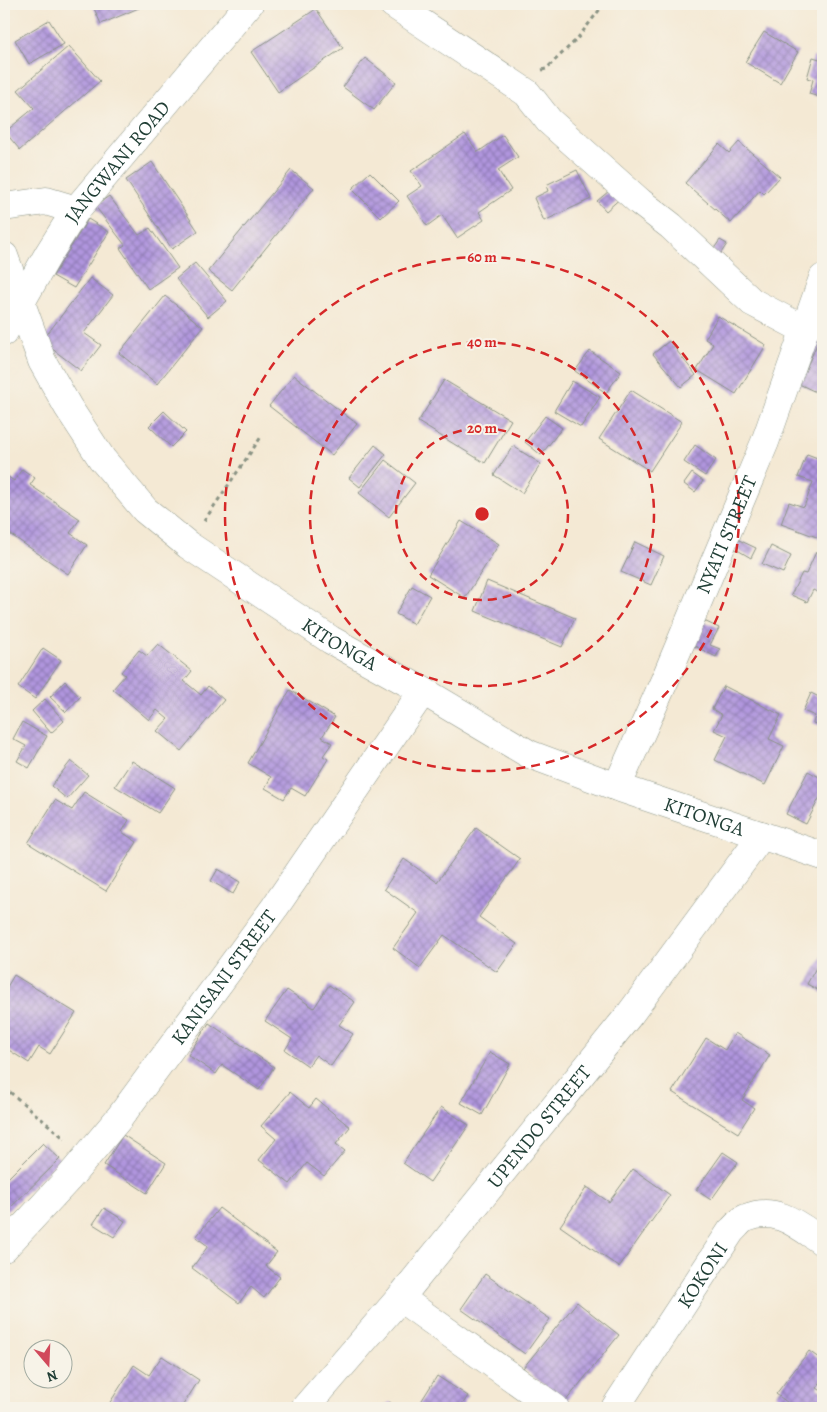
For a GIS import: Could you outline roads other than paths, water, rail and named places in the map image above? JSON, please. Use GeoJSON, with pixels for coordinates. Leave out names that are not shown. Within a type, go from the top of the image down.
{"type":"FeatureCollection","features":[{"type":"Feature","properties":{"kind":"street","name":"JANGWANI ROAD"},"geometry":{"type":"LineString","coordinates":[[4,332],[76,210],[249,4]]}},
{"type":"Feature","properties":{"kind":"street"},"geometry":{"type":"LineString","coordinates":[[393,4],[526,93],[549,121],[640,202],[671,226],[752,302],[805,330]]}},
{"type":"Feature","properties":{"kind":"street"},"geometry":{"type":"LineString","coordinates":[[4,207],[46,201],[76,210]]}},
{"type":"Feature","properties":{"kind":"street","name":"KITONGA"},"geometry":{"type":"LineString","coordinates":[[4,256],[42,361],[68,407],[102,459],[145,510],[188,545],[331,640],[423,691],[529,754],[617,787],[823,856]]}},
{"type":"Feature","properties":{"kind":"street","name":"NYATI STREET"},"geometry":{"type":"LineString","coordinates":[[617,787],[667,675],[765,442],[823,278]]}},
{"type":"Feature","properties":{"kind":"street","name":"KANISANI STREET"},"geometry":{"type":"LineString","coordinates":[[4,1248],[88,1156],[120,1117],[275,907],[423,691]]}},
{"type":"Feature","properties":{"kind":"street","name":"UPENDO STREET"},"geometry":{"type":"LineString","coordinates":[[305,1408],[400,1298],[630,1014],[762,835]]}},
{"type":"Feature","properties":{"kind":"street","name":"KOKONI"},"geometry":{"type":"LineString","coordinates":[[615,1408],[731,1231],[744,1218],[766,1213],[784,1216],[823,1242]]}},
{"type":"Feature","properties":{"kind":"street"},"geometry":{"type":"LineString","coordinates":[[400,1298],[555,1408]]}}]}
